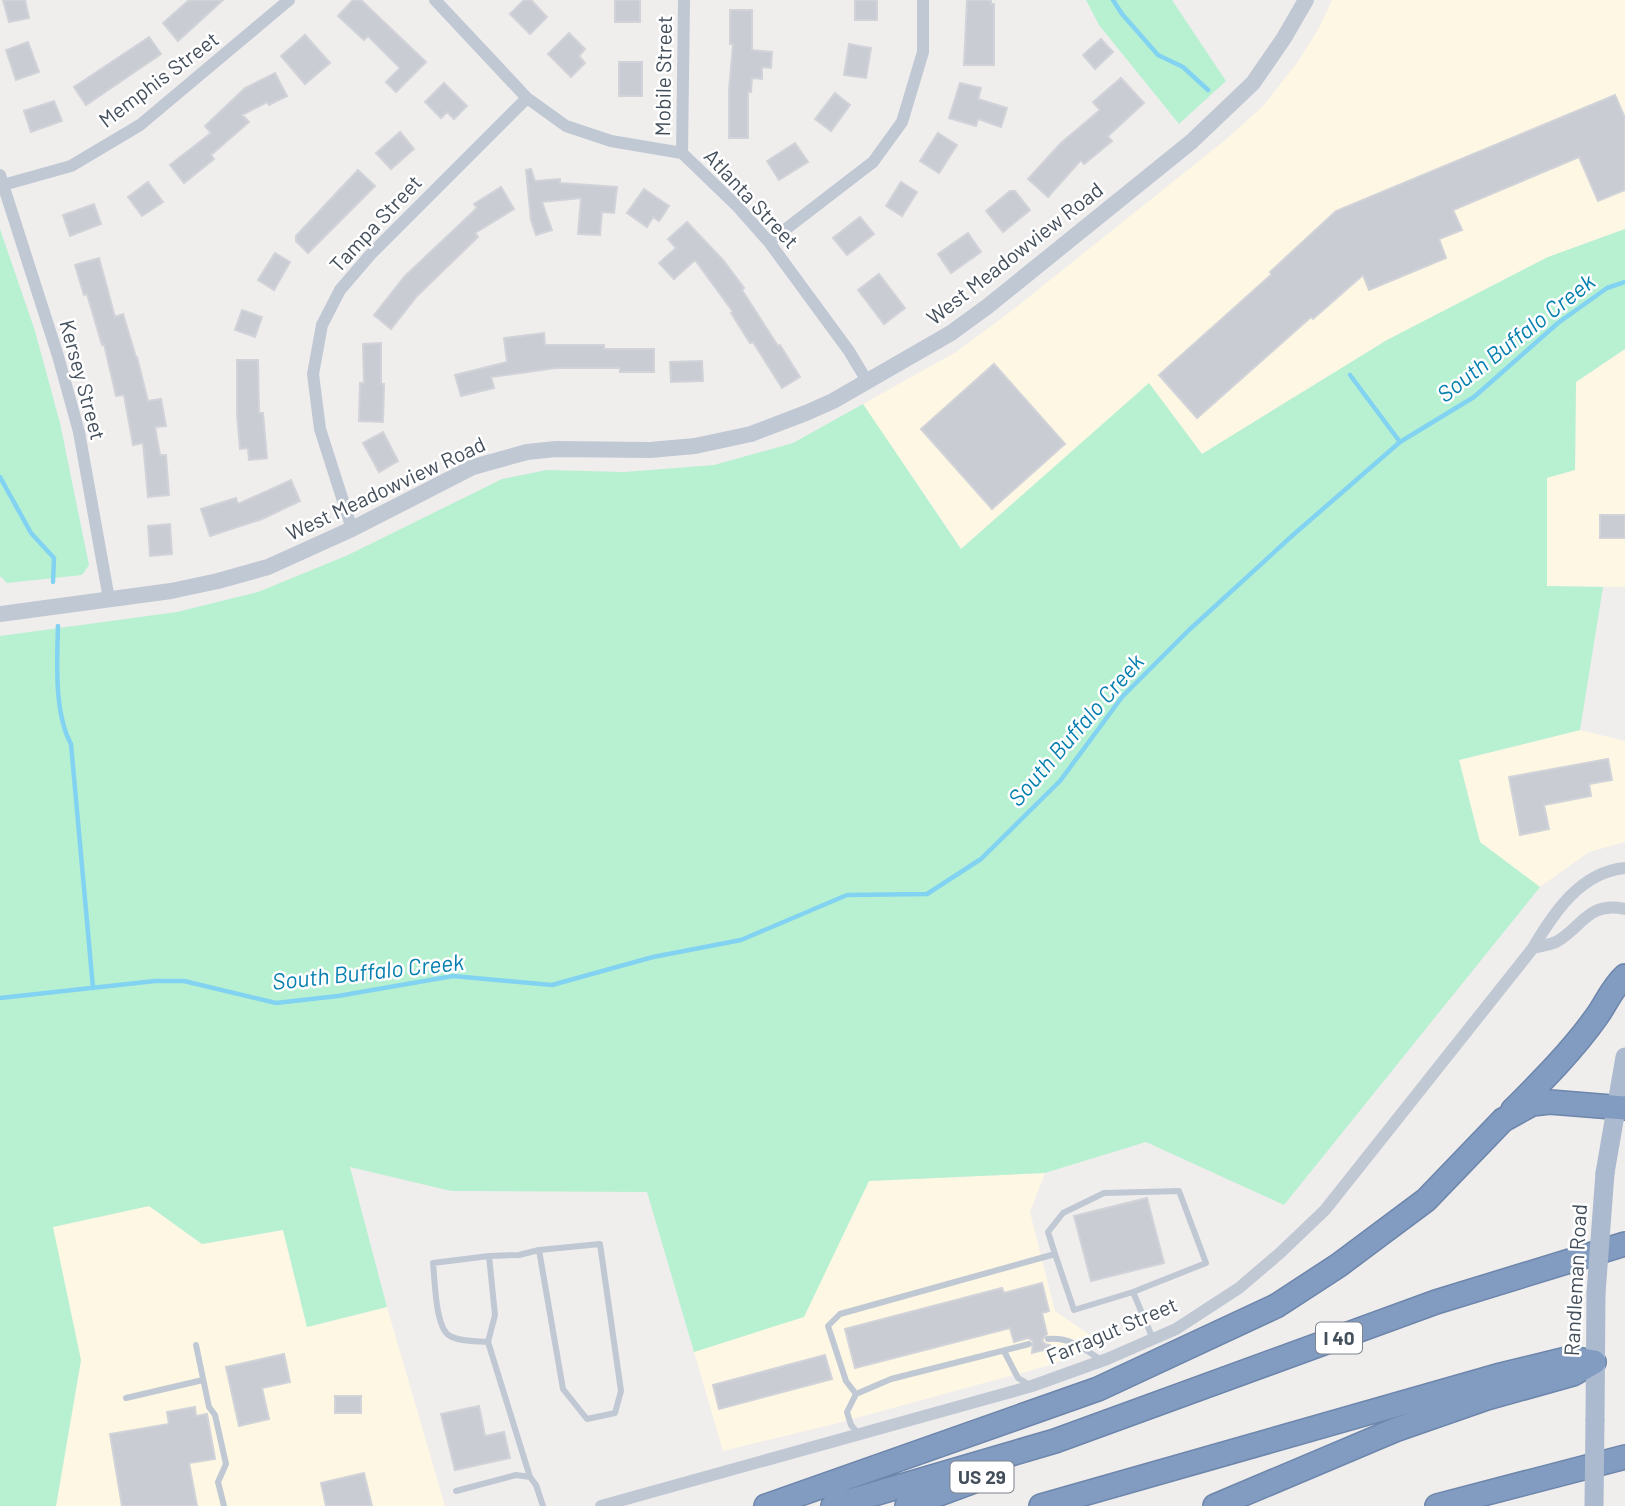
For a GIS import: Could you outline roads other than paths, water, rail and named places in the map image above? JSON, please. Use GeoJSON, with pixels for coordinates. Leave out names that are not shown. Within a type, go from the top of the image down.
{"type":"FeatureCollection","features":[{"type":"Feature","properties":{"kind":"highway"},"geometry":{"type":"LineString","coordinates":[[766,1506],[1098,1389],[1276,1306],[1339,1265],[1426,1200],[1544,1079],[1597,1015],[1612,988],[1625,976]]}},
{"type":"Feature","properties":{"kind":"highway"},"geometry":{"type":"LineString","coordinates":[[1503,1119],[1532,1104],[1550,1102],[1620,1107]]}},
{"type":"Feature","properties":{"kind":"highway","name":"I 40"},"geometry":{"type":"LineString","coordinates":[[833,1506],[1055,1441],[1437,1303],[1625,1244]]}},
{"type":"Feature","properties":{"kind":"highway"},"geometry":{"type":"LineString","coordinates":[[1041,1506],[1497,1377],[1571,1358],[1594,1362]]}},
{"type":"Feature","properties":{"kind":"highway"},"geometry":{"type":"LineString","coordinates":[[1215,1506],[1395,1430],[1487,1398],[1573,1374],[1594,1362]]}},
{"type":"Feature","properties":{"kind":"highway","name":"US 29"},"geometry":{"type":"LineString","coordinates":[[906,1506],[974,1481],[1055,1441]]}},
{"type":"Feature","properties":{"kind":"highway"},"geometry":{"type":"LineString","coordinates":[[1437,1506],[1625,1457]]}},
{"type":"Feature","properties":{"kind":"highway"},"geometry":{"type":"LineString","coordinates":[[1504,1506],[1554,1476]]}},
{"type":"Feature","properties":{"kind":"main road","name":"Randleman Road"},"geometry":{"type":"LineString","coordinates":[[1594,1506],[1596,1293],[1605,1173],[1620,1107],[1625,1057]]}},
{"type":"Feature","properties":{"kind":"street","name":"Memphis Street"},"geometry":{"type":"LineString","coordinates":[[1,180],[71,166],[140,125],[289,0]]}},
{"type":"Feature","properties":{"kind":"street","name":"Atlanta Street"},"geometry":{"type":"LineString","coordinates":[[435,0],[527,98],[566,126],[611,141],[682,153],[738,207],[769,242],[849,351],[867,381]]}},
{"type":"Feature","properties":{"kind":"street","name":"Mobile Street"},"geometry":{"type":"LineString","coordinates":[[682,153],[684,0]]}},
{"type":"Feature","properties":{"kind":"street"},"geometry":{"type":"LineString","coordinates":[[769,242],[873,162],[902,122],[923,52],[923,0]]}},
{"type":"Feature","properties":{"kind":"street","name":"West Meadowview Road"},"geometry":{"type":"LineString","coordinates":[[0,614],[171,591],[268,567],[473,467],[498,459],[556,449],[668,449],[718,442],[751,434],[806,413],[951,333],[1210,126],[1253,83],[1306,0]]}},
{"type":"Feature","properties":{"kind":"street","name":"Tampa Street"},"geometry":{"type":"LineString","coordinates":[[352,528],[320,429],[313,374],[322,325],[340,290],[370,255],[527,98]]}},
{"type":"Feature","properties":{"kind":"street","name":"Kersey Street"},"geometry":{"type":"LineString","coordinates":[[1,180],[58,356],[79,432],[109,599]]}},
{"type":"Feature","properties":{"kind":"street","name":"Farragut Street"},"geometry":{"type":"LineString","coordinates":[[601,1506],[1032,1386],[1102,1361],[1176,1329],[1239,1288],[1280,1254],[1325,1210],[1577,889],[1605,872],[1625,868]]}},
{"type":"Feature","properties":{"kind":"street","name":"Farragut Street"},"geometry":{"type":"LineString","coordinates":[[1533,948],[1555,942],[1590,914],[1606,908],[1625,909]]}},
{"type":"Feature","properties":{"kind":"lane"},"geometry":{"type":"LineString","coordinates":[[1179,1191],[1206,1263],[1133,1292],[1074,1310],[1055,1254],[1048,1232],[1063,1213],[1104,1193],[1179,1191]]}},
{"type":"Feature","properties":{"kind":"lane"},"geometry":{"type":"LineString","coordinates":[[488,1342],[454,1338],[446,1334],[440,1322],[433,1263],[519,1255],[539,1250],[600,1244],[621,1391],[615,1413],[587,1419],[563,1389],[539,1250]]}},
{"type":"Feature","properties":{"kind":"lane"},"geometry":{"type":"LineString","coordinates":[[856,1394],[846,1381],[828,1326],[840,1314],[1055,1254]]}},
{"type":"Feature","properties":{"kind":"lane"},"geometry":{"type":"LineString","coordinates":[[489,1256],[495,1315],[488,1342],[530,1477],[536,1485],[543,1506]]}},
{"type":"Feature","properties":{"kind":"lane"},"geometry":{"type":"LineString","coordinates":[[1133,1292],[1153,1339]]}},
{"type":"Feature","properties":{"kind":"lane"},"geometry":{"type":"LineString","coordinates":[[1048,1339],[1064,1338],[1082,1346],[1102,1361]]}},
{"type":"Feature","properties":{"kind":"lane"},"geometry":{"type":"LineString","coordinates":[[859,1434],[851,1425],[847,1412],[856,1394],[891,1379],[1030,1344]]}},
{"type":"Feature","properties":{"kind":"lane"},"geometry":{"type":"LineString","coordinates":[[196,1345],[209,1407],[215,1415],[226,1464],[218,1482],[224,1506]]}},
{"type":"Feature","properties":{"kind":"lane"},"geometry":{"type":"LineString","coordinates":[[1004,1351],[1018,1378],[1032,1386]]}},
{"type":"Feature","properties":{"kind":"lane"},"geometry":{"type":"LineString","coordinates":[[125,1398],[203,1380]]}},
{"type":"Feature","properties":{"kind":"lane"},"geometry":{"type":"LineString","coordinates":[[456,1491],[516,1475],[530,1477]]}},
{"type":"Feature","properties":{"kind":"waterway"},"geometry":{"type":"LineString","coordinates":[[1113,0],[1158,55],[1183,67],[1208,90]]}},
{"type":"Feature","properties":{"kind":"waterway","name":"South Buffalo Creek"},"geometry":{"type":"LineString","coordinates":[[0,998],[155,981],[184,981],[276,1003],[338,996],[453,976],[552,985],[653,957],[741,940],[847,895],[927,894],[981,859],[1060,781],[1122,697],[1189,630],[1293,535],[1400,442],[1474,397],[1558,323],[1607,288],[1625,282]]}},
{"type":"Feature","properties":{"kind":"waterway"},"geometry":{"type":"LineString","coordinates":[[1350,375],[1400,442]]}},
{"type":"Feature","properties":{"kind":"waterway"},"geometry":{"type":"LineString","coordinates":[[0,477],[31,533],[54,558],[53,582]]}},
{"type":"Feature","properties":{"kind":"waterway"},"geometry":{"type":"LineString","coordinates":[[58,626],[59,703],[71,744],[93,988]]}}]}
